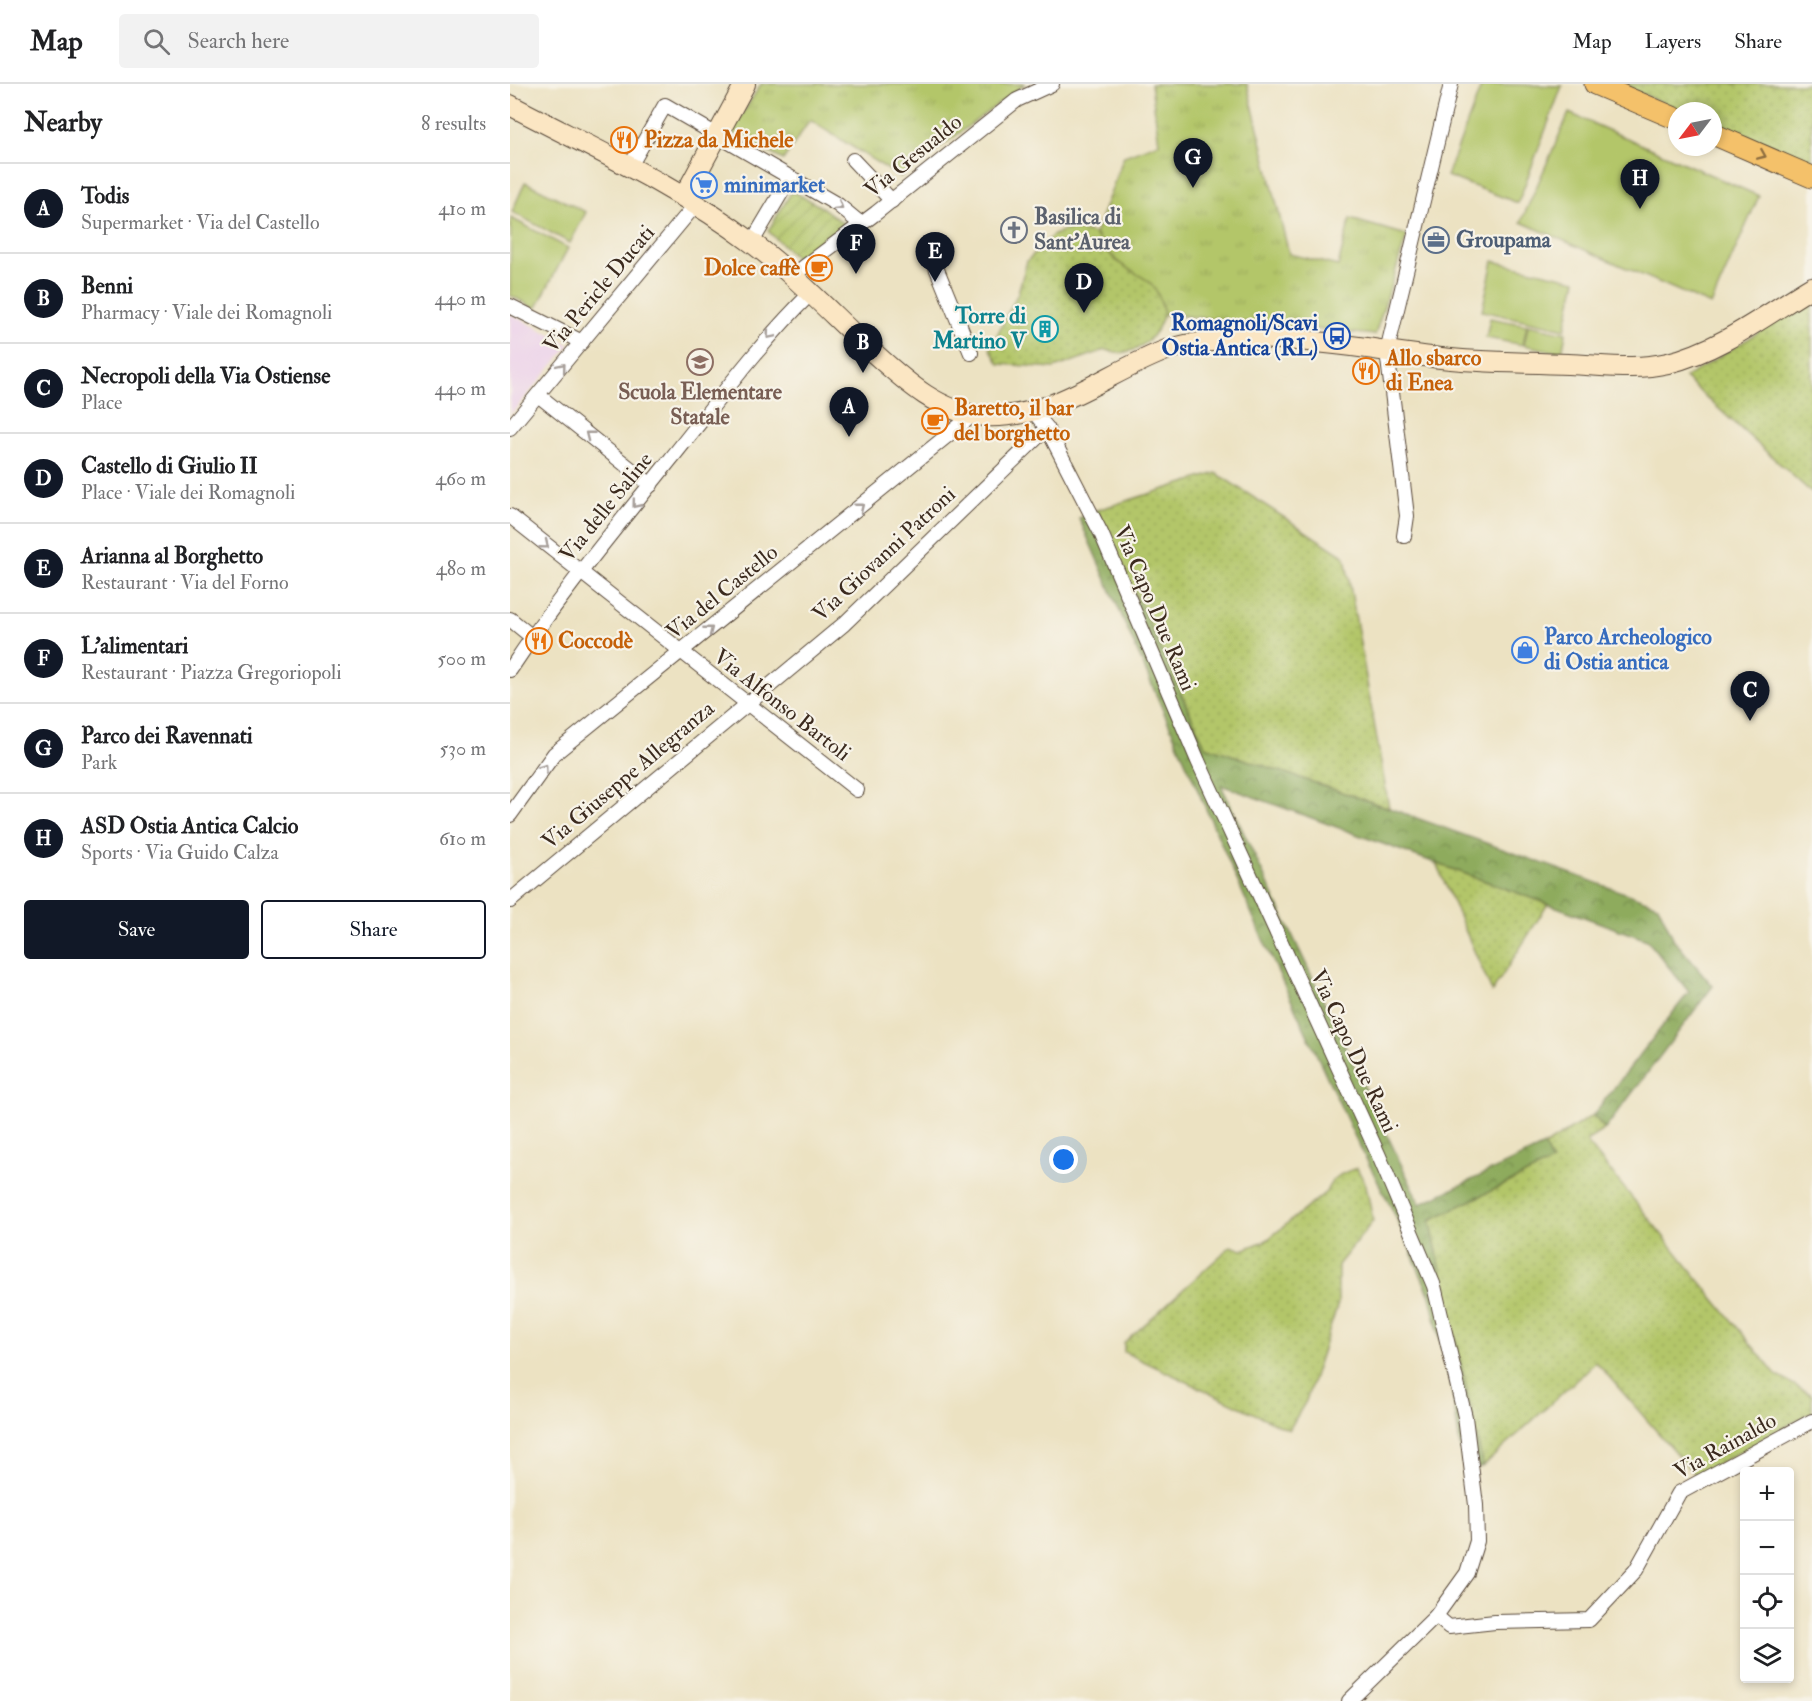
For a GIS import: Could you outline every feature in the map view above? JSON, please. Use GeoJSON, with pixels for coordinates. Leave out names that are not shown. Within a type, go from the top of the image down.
{"type":"FeatureCollection","features":[{"type":"Feature","properties":{"kind":"main road"},"geometry":{"type":"LineString","coordinates":[[690,200],[716,133],[745,84]]}},
{"type":"Feature","properties":{"kind":"main road"},"geometry":{"type":"LineString","coordinates":[[1595,84],[1668,115]]}},
{"type":"Feature","properties":{"kind":"main road"},"geometry":{"type":"LineString","coordinates":[[510,105],[690,200],[752,242],[915,388],[952,408],[974,414],[1005,416],[1034,412],[1141,360],[1184,345],[1250,339],[1300,340],[1456,360],[1629,368],[1659,365],[1710,347],[1812,287]]}},
{"type":"Feature","properties":{"kind":"main road"},"geometry":{"type":"LineString","coordinates":[[1722,138],[1812,177]]}},
{"type":"Feature","properties":{"kind":"street","name":"Via Gesualdo"},"geometry":{"type":"LineString","coordinates":[[792,276],[892,201],[1017,100],[1052,84]]}},
{"type":"Feature","properties":{"kind":"street"},"geometry":{"type":"LineString","coordinates":[[1404,536],[1407,516],[1387,351],[1451,84]]}},
{"type":"Feature","properties":{"kind":"street"},"geometry":{"type":"LineString","coordinates":[[629,168],[665,105],[838,205],[861,224]]}},
{"type":"Feature","properties":{"kind":"street"},"geometry":{"type":"LineString","coordinates":[[852,160],[892,201]]}},
{"type":"Feature","properties":{"kind":"street"},"geometry":{"type":"LineString","coordinates":[[752,242],[790,178]]}},
{"type":"Feature","properties":{"kind":"street","name":"Via Pericle Ducati"},"geometry":{"type":"LineString","coordinates":[[510,428],[582,342],[690,200]]}},
{"type":"Feature","properties":{"kind":"street"},"geometry":{"type":"LineString","coordinates":[[927,245],[971,353]]}},
{"type":"Feature","properties":{"kind":"street","name":"Via delle Saline"},"geometry":{"type":"LineString","coordinates":[[510,670],[580,573],[651,484],[776,329],[811,293]]}},
{"type":"Feature","properties":{"kind":"street"},"geometry":{"type":"LineString","coordinates":[[510,306],[582,342]]}},
{"type":"Feature","properties":{"kind":"street"},"geometry":{"type":"LineString","coordinates":[[538,395],[651,484]]}},
{"type":"Feature","properties":{"kind":"street","name":"Via Capo Due Rami"},"geometry":{"type":"LineString","coordinates":[[1034,412],[1047,428],[1101,533],[1198,761],[1374,1145],[1434,1286],[1465,1417],[1476,1505],[1477,1541],[1467,1573],[1436,1616],[1349,1701]]}},
{"type":"Feature","properties":{"kind":"street","name":"Via del Castello"},"geometry":{"type":"LineString","coordinates":[[510,815],[554,754],[974,414]]}},
{"type":"Feature","properties":{"kind":"street","name":"Via Giovanni Patroni"},"geometry":{"type":"LineString","coordinates":[[745,704],[844,624],[1047,428]]}},
{"type":"Feature","properties":{"kind":"street","name":"Via Alfonso Bartoli"},"geometry":{"type":"LineString","coordinates":[[510,516],[745,704],[857,790]]}},
{"type":"Feature","properties":{"kind":"street"},"geometry":{"type":"LineString","coordinates":[[510,619],[532,637]]}},
{"type":"Feature","properties":{"kind":"street","name":"Via Giuseppe Allegranza"},"geometry":{"type":"LineString","coordinates":[[510,901],[745,704]]}},
{"type":"Feature","properties":{"kind":"street","name":"Via Rainaldo"},"geometry":{"type":"LineString","coordinates":[[1436,1616],[1449,1627],[1495,1622],[1589,1620],[1636,1570],[1679,1493],[1812,1421]]}},
{"type":"Feature","properties":{"kind":"shaded area"},"geometry":{"type":"Polygon","coordinates":[[[510,314],[570,345],[510,415],[510,314]]]}},
{"type":"Feature","properties":{"kind":"green space"},"geometry":{"type":"Polygon","coordinates":[[[761,84],[1025,84],[900,177],[810,120],[783,160],[731,132],[761,84]]]}},
{"type":"Feature","properties":{"kind":"green space"},"geometry":{"type":"Polygon","coordinates":[[[1151,84],[1247,84],[1289,254],[1338,266],[1350,219],[1407,235],[1375,335],[1164,314],[1161,301],[1152,285],[1110,254],[1095,234],[1124,156],[1159,143],[1151,84]]]}},
{"type":"Feature","properties":{"kind":"green space"},"geometry":{"type":"Polygon","coordinates":[[[1482,84],[1562,86],[1518,203],[1447,176],[1482,84]]]}},
{"type":"Feature","properties":{"kind":"green space"},"geometry":{"type":"Polygon","coordinates":[[[1617,84],[1812,84],[1812,164],[1722,127],[1722,102],[1668,102],[1668,105],[1617,84]]]}},
{"type":"Feature","properties":{"kind":"green space"},"geometry":{"type":"Polygon","coordinates":[[[1569,113],[1759,196],[1711,305],[1521,222],[1569,113]]]}},
{"type":"Feature","properties":{"kind":"green space"},"geometry":{"type":"Polygon","coordinates":[[[525,182],[586,212],[570,243],[512,212],[525,182]]]}},
{"type":"Feature","properties":{"kind":"green space"},"geometry":{"type":"Polygon","coordinates":[[[792,191],[823,208],[845,225],[801,263],[768,231],[792,191]]]}},
{"type":"Feature","properties":{"kind":"green space"},"geometry":{"type":"Polygon","coordinates":[[[511,218],[568,248],[536,309],[510,295],[511,218]]]}},
{"type":"Feature","properties":{"kind":"green space"},"geometry":{"type":"Polygon","coordinates":[[[1074,229],[1095,234],[1115,260],[1151,281],[1159,295],[1164,314],[1158,328],[1149,340],[1137,349],[1121,353],[1105,350],[1054,368],[999,364],[990,349],[1018,293],[1027,261],[1052,236],[1064,230],[1074,229]]]}},
{"type":"Feature","properties":{"kind":"green space"},"geometry":{"type":"Polygon","coordinates":[[[1493,261],[1576,280],[1565,329],[1482,311],[1493,261]]]}},
{"type":"Feature","properties":{"kind":"green space"},"geometry":{"type":"Polygon","coordinates":[[[1812,299],[1812,493],[1685,378],[1812,299]]]}},
{"type":"Feature","properties":{"kind":"green space"},"geometry":{"type":"Polygon","coordinates":[[[1490,318],[1527,325],[1523,345],[1486,338],[1490,318]]]}},
{"type":"Feature","properties":{"kind":"green space"},"geometry":{"type":"Polygon","coordinates":[[[1528,325],[1566,333],[1562,353],[1524,345],[1528,325]]]}},
{"type":"Feature","properties":{"kind":"green space"},"geometry":{"type":"Polygon","coordinates":[[[1216,473],[1345,557],[1389,808],[1205,746],[1097,510],[1216,473]]]}},
{"type":"Feature","properties":{"kind":"green space"},"geometry":{"type":"Polygon","coordinates":[[[1097,510],[1205,746],[1389,808],[1658,905],[1674,940],[1713,986],[1605,1129],[1593,1115],[1689,992],[1647,940],[1221,785],[1420,1204],[1544,1146],[1552,1162],[1430,1220],[1483,1466],[1464,1474],[1453,1396],[1430,1296],[1395,1215],[1356,1139],[1265,944],[1079,518],[1097,510]]]}},
{"type":"Feature","properties":{"kind":"green space"},"geometry":{"type":"Polygon","coordinates":[[[1436,863],[1548,904],[1492,992],[1436,863]]]}},
{"type":"Feature","properties":{"kind":"green space"},"geometry":{"type":"Polygon","coordinates":[[[1593,1115],[1605,1129],[1586,1141],[1776,1375],[1812,1395],[1812,1412],[1696,1476],[1596,1362],[1483,1466],[1430,1220],[1552,1162],[1544,1146],[1593,1115]]]}},
{"type":"Feature","properties":{"kind":"green space"},"geometry":{"type":"Polygon","coordinates":[[[1357,1168],[1366,1185],[1373,1221],[1338,1265],[1338,1304],[1306,1401],[1289,1430],[1124,1352],[1124,1343],[1231,1246],[1242,1250],[1267,1240],[1326,1192],[1334,1179],[1357,1168]]]}},
{"type":"Feature","properties":{"kind":"place","name":"Pizza da Michele"},"geometry":{"type":"Point","coordinates":[624,140]}},
{"type":"Feature","properties":{"kind":"place","name":"minimarket"},"geometry":{"type":"Point","coordinates":[704,185]}},
{"type":"Feature","properties":{"kind":"place","name":"Parco dei Ravennati"},"geometry":{"type":"Point","coordinates":[1193,188]}},
{"type":"Feature","properties":{"kind":"place","name":"ASD Ostia Antica Calcio"},"geometry":{"type":"Point","coordinates":[1640,209]}},
{"type":"Feature","properties":{"kind":"place","name":"Basilica di Sant'Aurea"},"geometry":{"type":"Point","coordinates":[1014,230]}},
{"type":"Feature","properties":{"kind":"place","name":"Groupama"},"geometry":{"type":"Point","coordinates":[1436,240]}},
{"type":"Feature","properties":{"kind":"place","name":"Dolce caffè"},"geometry":{"type":"Point","coordinates":[819,268]}},
{"type":"Feature","properties":{"kind":"place","name":"L’alimentari"},"geometry":{"type":"Point","coordinates":[856,274]}},
{"type":"Feature","properties":{"kind":"place","name":"Arianna al Borghetto"},"geometry":{"type":"Point","coordinates":[935,282]}},
{"type":"Feature","properties":{"kind":"place","name":"Castello di Giulio II"},"geometry":{"type":"Point","coordinates":[1084,313]}},
{"type":"Feature","properties":{"kind":"place","name":"Torre di Martino V"},"geometry":{"type":"Point","coordinates":[1045,329]}},
{"type":"Feature","properties":{"kind":"place","name":"Romagnoli/Scavi Ostia Antica (RL)"},"geometry":{"type":"Point","coordinates":[1337,336]}},
{"type":"Feature","properties":{"kind":"place","name":"Scuola Elementare Statale"},"geometry":{"type":"Point","coordinates":[700,362]}},
{"type":"Feature","properties":{"kind":"place","name":"Allo sbarco di Enea"},"geometry":{"type":"Point","coordinates":[1366,371]}},
{"type":"Feature","properties":{"kind":"place","name":"Benni"},"geometry":{"type":"Point","coordinates":[863,373]}},
{"type":"Feature","properties":{"kind":"place","name":"Baretto, il bar del borghetto"},"geometry":{"type":"Point","coordinates":[935,421]}},
{"type":"Feature","properties":{"kind":"place","name":"Todis"},"geometry":{"type":"Point","coordinates":[849,437]}},
{"type":"Feature","properties":{"kind":"place","name":"Coccodè"},"geometry":{"type":"Point","coordinates":[539,641]}},
{"type":"Feature","properties":{"kind":"place","name":"Parco Archeologico di Ostia antica"},"geometry":{"type":"Point","coordinates":[1525,650]}},
{"type":"Feature","properties":{"kind":"place","name":"Necropoli della Via Ostiense"},"geometry":{"type":"Point","coordinates":[1750,721]}}]}
